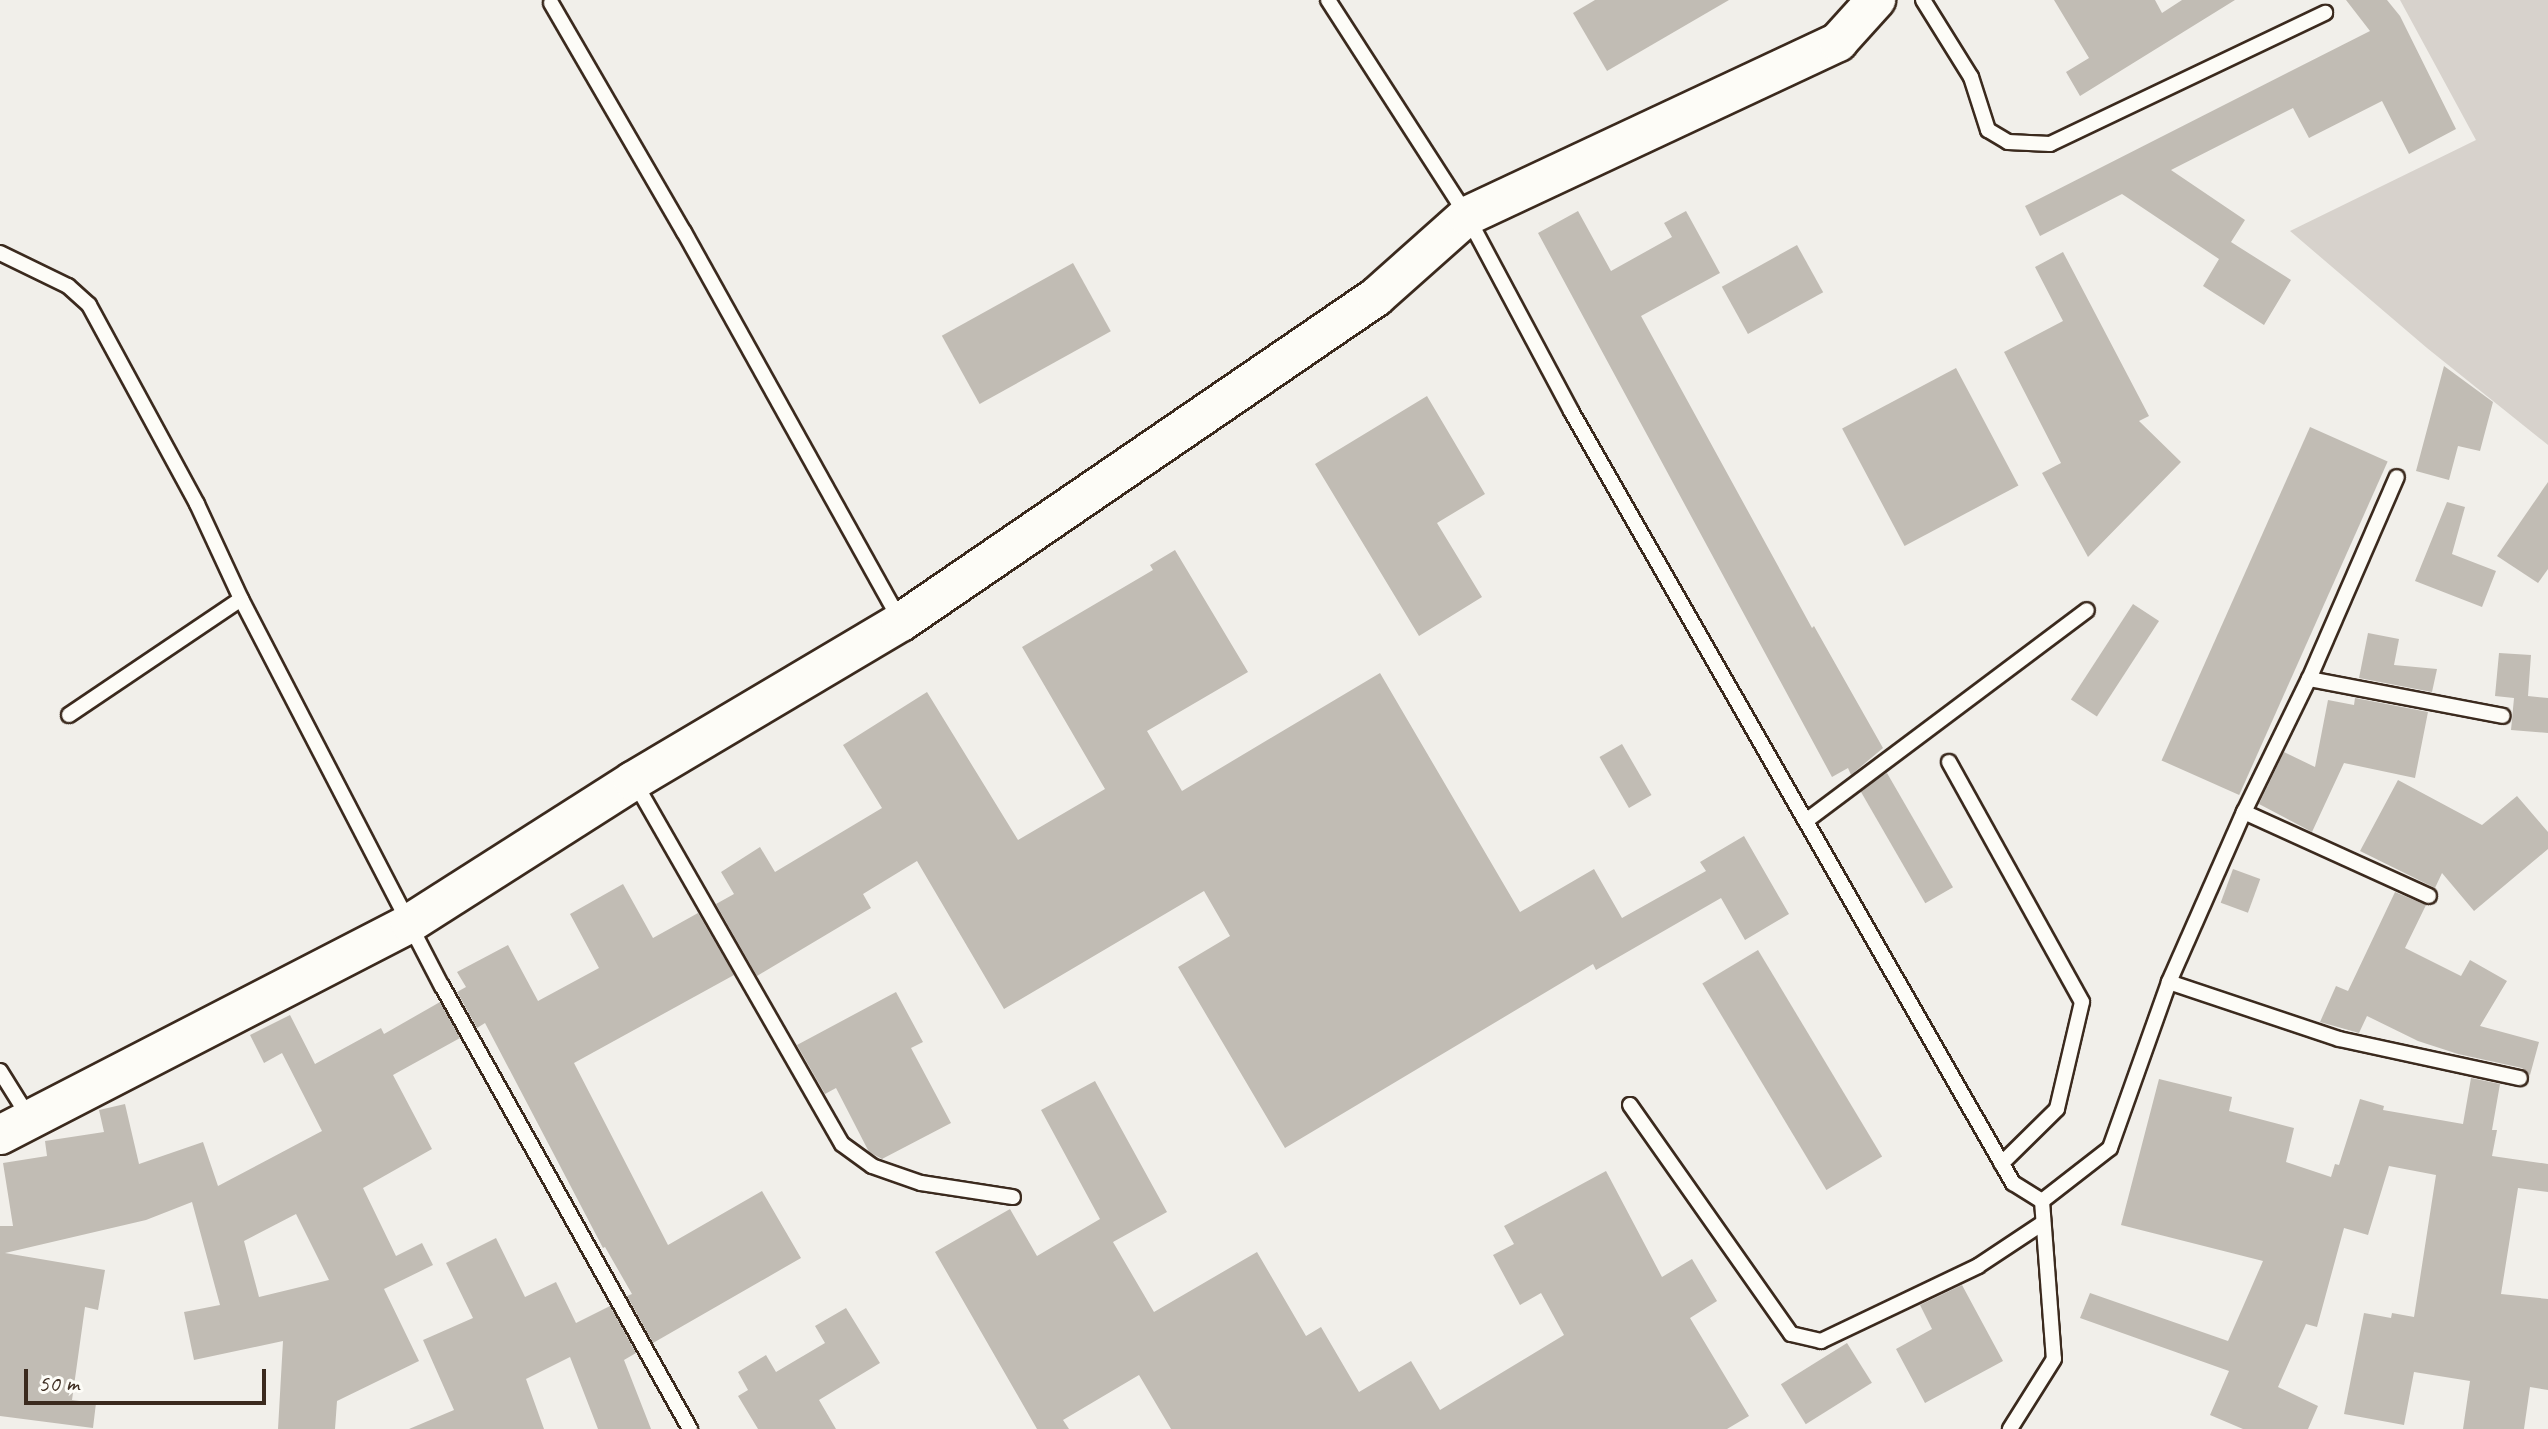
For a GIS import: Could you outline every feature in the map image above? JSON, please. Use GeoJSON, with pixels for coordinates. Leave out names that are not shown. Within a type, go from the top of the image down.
{"type":"FeatureCollection","features":[{"type":"Feature","properties":{"kind":"street"},"geometry":{"type":"LineString","coordinates":[[15,1127],[410,923],[633,781],[901,622],[1376,297],[1467,216],[1838,42],[1872,2]]}},
{"type":"Feature","properties":{"kind":"lane"},"geometry":{"type":"LineString","coordinates":[[1328,0],[1467,216],[1571,411],[2001,1164],[2013,1183],[2042,1201]]}},
{"type":"Feature","properties":{"kind":"lane"},"geometry":{"type":"LineString","coordinates":[[1923,0],[1971,77],[1988,130],[2008,142],[2050,144],[2325,13]]}},
{"type":"Feature","properties":{"kind":"lane"},"geometry":{"type":"LineString","coordinates":[[551,3],[684,232],[901,622]]}},
{"type":"Feature","properties":{"kind":"lane"},"geometry":{"type":"LineString","coordinates":[[0,253],[68,286],[89,305],[197,504],[241,599],[410,923],[690,1429]]}},
{"type":"Feature","properties":{"kind":"lane"},"geometry":{"type":"LineString","coordinates":[[2042,1201],[2110,1148],[2169,982],[2244,812],[2309,679],[2397,477]]}},
{"type":"Feature","properties":{"kind":"lane"},"geometry":{"type":"LineString","coordinates":[[69,715],[241,599]]}},
{"type":"Feature","properties":{"kind":"lane"},"geometry":{"type":"LineString","coordinates":[[1806,821],[2087,610]]}},
{"type":"Feature","properties":{"kind":"lane"},"geometry":{"type":"LineString","coordinates":[[2309,679],[2503,716]]}},
{"type":"Feature","properties":{"kind":"lane"},"geometry":{"type":"LineString","coordinates":[[1949,762],[2082,1002],[2057,1109],[2001,1164]]}},
{"type":"Feature","properties":{"kind":"lane"},"geometry":{"type":"LineString","coordinates":[[633,781],[842,1144],[872,1166],[921,1183],[1013,1197]]}},
{"type":"Feature","properties":{"kind":"lane"},"geometry":{"type":"LineString","coordinates":[[2244,812],[2429,896]]}},
{"type":"Feature","properties":{"kind":"lane"},"geometry":{"type":"LineString","coordinates":[[2169,982],[2339,1039],[2520,1078]]}},
{"type":"Feature","properties":{"kind":"lane"},"geometry":{"type":"LineString","coordinates":[[0,1071],[15,1127]]}},
{"type":"Feature","properties":{"kind":"lane"},"geometry":{"type":"LineString","coordinates":[[1630,1105],[1791,1334],[1821,1341],[1978,1266],[2043,1223]]}},
{"type":"Feature","properties":{"kind":"lane"},"geometry":{"type":"LineString","coordinates":[[2010,1429],[2054,1359],[2042,1201]]}},
{"type":"Feature","properties":{"kind":"shaded area"},"geometry":{"type":"Polygon","coordinates":[[[2400,0],[2548,0],[2548,445],[2427,348],[2290,231],[2476,140],[2400,0]]]}},
{"type":"Feature","properties":{"kind":"building"},"geometry":{"type":"Polygon","coordinates":[[[1595,0],[1729,0],[1607,71],[1573,13],[1595,0]]]}},
{"type":"Feature","properties":{"kind":"building"},"geometry":{"type":"Polygon","coordinates":[[[2054,0],[2155,0],[2162,13],[2182,0],[2235,0],[2080,96],[2066,72],[2089,58],[2054,0]]]}},
{"type":"Feature","properties":{"kind":"building"},"geometry":{"type":"Polygon","coordinates":[[[2346,0],[2387,0],[2400,16],[2456,129],[2409,154],[2382,101],[2309,138],[2293,108],[2171,170],[2245,220],[2231,242],[2291,280],[2264,325],[2203,286],[2219,259],[2122,194],[2040,236],[2025,206],[2370,31],[2346,0]]]}},
{"type":"Feature","properties":{"kind":"building"},"geometry":{"type":"Polygon","coordinates":[[[1578,211],[1611,271],[1672,237],[1664,223],[1686,211],[1720,273],[1641,316],[1812,628],[1814,626],[1883,748],[1851,775],[1848,768],[1832,777],[1538,233],[1578,211]]]}},
{"type":"Feature","properties":{"kind":"building"},"geometry":{"type":"Polygon","coordinates":[[[1797,245],[1823,292],[1748,334],[1722,287],[1797,245]]]}},
{"type":"Feature","properties":{"kind":"building"},"geometry":{"type":"Polygon","coordinates":[[[2063,252],[2149,416],[2139,421],[2181,462],[2088,557],[2042,473],[2061,463],[2004,352],[2063,321],[2035,267],[2063,252]]]}},
{"type":"Feature","properties":{"kind":"building"},"geometry":{"type":"Polygon","coordinates":[[[1073,263],[1111,331],[980,404],[942,336],[1073,263]]]}},
{"type":"Feature","properties":{"kind":"building"},"geometry":{"type":"Polygon","coordinates":[[[2444,366],[2493,402],[2480,451],[2458,446],[2449,480],[2416,471],[2444,366]]]}},
{"type":"Feature","properties":{"kind":"building"},"geometry":{"type":"Polygon","coordinates":[[[1956,368],[2018,485],[1905,546],[1842,429],[1956,368]]]}},
{"type":"Feature","properties":{"kind":"building"},"geometry":{"type":"Polygon","coordinates":[[[1427,396],[1485,494],[1437,523],[1482,597],[1419,636],[1315,464],[1427,396]]]}},
{"type":"Feature","properties":{"kind":"building"},"geometry":{"type":"Polygon","coordinates":[[[2310,427],[2388,462],[2239,795],[2162,760],[2310,427]]]}},
{"type":"Feature","properties":{"kind":"building"},"geometry":{"type":"Polygon","coordinates":[[[2548,482],[2548,569],[2538,583],[2497,556],[2548,482]]]}},
{"type":"Feature","properties":{"kind":"building"},"geometry":{"type":"Polygon","coordinates":[[[2447,502],[2465,507],[2452,554],[2496,571],[2482,607],[2415,581],[2447,502]]]}},
{"type":"Feature","properties":{"kind":"building"},"geometry":{"type":"Polygon","coordinates":[[[1175,550],[1248,672],[1147,731],[1182,791],[1380,673],[1520,912],[1594,869],[1622,918],[1706,871],[1700,862],[1744,836],[1789,914],[1745,940],[1721,898],[1596,970],[1593,964],[1285,1148],[1178,967],[1230,936],[1204,891],[1004,1009],[917,861],[863,894],[871,908],[757,976],[716,904],[734,894],[721,872],[760,847],[775,872],[882,808],[843,745],[927,692],[1018,840],[1105,789],[1022,647],[1153,570],[1150,565],[1175,550]]]}},
{"type":"Feature","properties":{"kind":"building"},"geometry":{"type":"Polygon","coordinates":[[[2133,604],[2159,621],[2097,716],[2071,700],[2133,604]]]}},
{"type":"Feature","properties":{"kind":"building"},"geometry":{"type":"Polygon","coordinates":[[[2368,633],[2399,639],[2394,665],[2437,669],[2432,692],[2359,678],[2368,633]]]}},
{"type":"Feature","properties":{"kind":"building"},"geometry":{"type":"Polygon","coordinates":[[[2499,653],[2531,655],[2528,696],[2548,698],[2548,733],[2511,730],[2514,698],[2495,696],[2499,653]]]}},
{"type":"Feature","properties":{"kind":"building"},"geometry":{"type":"Polygon","coordinates":[[[2355,698],[2428,712],[2415,778],[2344,763],[2312,832],[2259,804],[2284,752],[2315,767],[2328,700],[2354,705],[2355,698]]]}},
{"type":"Feature","properties":{"kind":"building"},"geometry":{"type":"Polygon","coordinates":[[[1622,744],[1652,795],[1629,808],[1599,757],[1622,744]]]}},
{"type":"Feature","properties":{"kind":"building"},"geometry":{"type":"Polygon","coordinates":[[[1887,773],[1953,887],[1925,903],[1859,789],[1887,773]]]}},
{"type":"Feature","properties":{"kind":"building"},"geometry":{"type":"Polygon","coordinates":[[[2398,780],[2482,825],[2517,796],[2548,832],[2548,849],[2474,911],[2442,873],[2435,888],[2360,851],[2398,780]]]}},
{"type":"Feature","properties":{"kind":"building"},"geometry":{"type":"Polygon","coordinates":[[[2233,869],[2260,879],[2248,913],[2221,903],[2233,869]]]}},
{"type":"Feature","properties":{"kind":"building"},"geometry":{"type":"Polygon","coordinates":[[[623,884],[653,938],[698,913],[734,975],[574,1063],[668,1245],[762,1191],[801,1258],[653,1343],[627,1296],[632,1294],[603,1248],[485,1023],[477,1028],[457,992],[466,987],[457,972],[508,945],[538,1001],[599,968],[570,914],[623,884]]]}},
{"type":"Feature","properties":{"kind":"building"},"geometry":{"type":"Polygon","coordinates":[[[2395,892],[2426,905],[2405,948],[2461,976],[2470,960],[2507,981],[2480,1026],[2539,1042],[2530,1075],[2522,1068],[2458,1054],[2418,1041],[2367,1016],[2359,1033],[2320,1022],[2336,986],[2348,991],[2395,892]]]}},
{"type":"Feature","properties":{"kind":"building"},"geometry":{"type":"Polygon","coordinates":[[[1758,950],[1882,1157],[1826,1190],[1702,983],[1758,950]]]}},
{"type":"Feature","properties":{"kind":"building"},"geometry":{"type":"Polygon","coordinates":[[[896,992],[923,1042],[911,1048],[951,1123],[882,1159],[869,1152],[836,1088],[825,1094],[797,1045],[896,992]]]}},
{"type":"Feature","properties":{"kind":"building"},"geometry":{"type":"Polygon","coordinates":[[[440,1002],[460,1038],[393,1075],[432,1149],[363,1188],[396,1256],[422,1243],[433,1265],[384,1289],[419,1361],[337,1401],[335,1429],[278,1429],[283,1341],[194,1360],[184,1312],[220,1305],[192,1202],[146,1220],[5,1253],[105,1270],[98,1310],[85,1307],[72,1400],[96,1403],[93,1428],[0,1416],[0,1226],[13,1226],[3,1163],[47,1156],[45,1141],[104,1132],[99,1110],[125,1104],[139,1164],[203,1142],[218,1186],[322,1131],[282,1053],[264,1063],[250,1035],[290,1015],[315,1064],[381,1028],[384,1034],[440,1002]],[[296,1214],[244,1241],[259,1297],[329,1280],[296,1214]]]}},
{"type":"Feature","properties":{"kind":"building"},"geometry":{"type":"Polygon","coordinates":[[[2471,1078],[2500,1084],[2492,1130],[2497,1130],[2492,1156],[2548,1164],[2548,1192],[2518,1188],[2501,1294],[2548,1299],[2548,1390],[2530,1387],[2524,1429],[2463,1429],[2470,1381],[2414,1372],[2404,1425],[2344,1414],[2364,1313],[2391,1318],[2392,1313],[2414,1317],[2436,1175],[2389,1166],[2368,1235],[2344,1228],[2317,1327],[2306,1324],[2278,1387],[2318,1406],[2308,1429],[2243,1429],[2210,1415],[2229,1371],[2080,1318],[2090,1293],[2228,1341],[2263,1261],[2121,1225],[2159,1079],[2232,1097],[2229,1111],[2294,1128],[2286,1162],[2331,1177],[2335,1164],[2339,1165],[2360,1099],[2384,1106],[2383,1110],[2463,1124],[2471,1078]]]}},
{"type":"Feature","properties":{"kind":"building"},"geometry":{"type":"Polygon","coordinates":[[[1095,1081],[1167,1212],[1113,1242],[1154,1312],[1257,1252],[1306,1336],[1321,1327],[1359,1392],[1411,1361],[1440,1410],[1564,1335],[1541,1293],[1520,1305],[1493,1255],[1514,1244],[1504,1226],[1606,1171],[1662,1277],[1692,1259],[1717,1301],[1690,1318],[1749,1416],[1727,1429],[1171,1429],[1139,1375],[1063,1420],[1069,1429],[1037,1429],[935,1252],[1010,1209],[1037,1256],[1100,1219],[1041,1110],[1095,1081]]]}},
{"type":"Feature","properties":{"kind":"building"},"geometry":{"type":"Polygon","coordinates":[[[496,1238],[525,1297],[556,1282],[576,1323],[610,1306],[636,1353],[624,1360],[651,1429],[598,1429],[570,1357],[526,1379],[544,1429],[409,1429],[454,1410],[423,1340],[473,1318],[446,1263],[496,1238]]]}},
{"type":"Feature","properties":{"kind":"building"},"geometry":{"type":"Polygon","coordinates":[[[1962,1285],[2003,1361],[1925,1403],[1896,1349],[1932,1329],[1920,1305],[1962,1285]]]}},
{"type":"Feature","properties":{"kind":"building"},"geometry":{"type":"Polygon","coordinates":[[[846,1308],[880,1363],[819,1400],[836,1429],[758,1429],[738,1396],[748,1390],[738,1372],[766,1355],[776,1372],[825,1343],[815,1326],[846,1308]]]}},
{"type":"Feature","properties":{"kind":"building"},"geometry":{"type":"Polygon","coordinates":[[[1847,1343],[1872,1383],[1806,1424],[1781,1384],[1847,1343]]]}}]}
